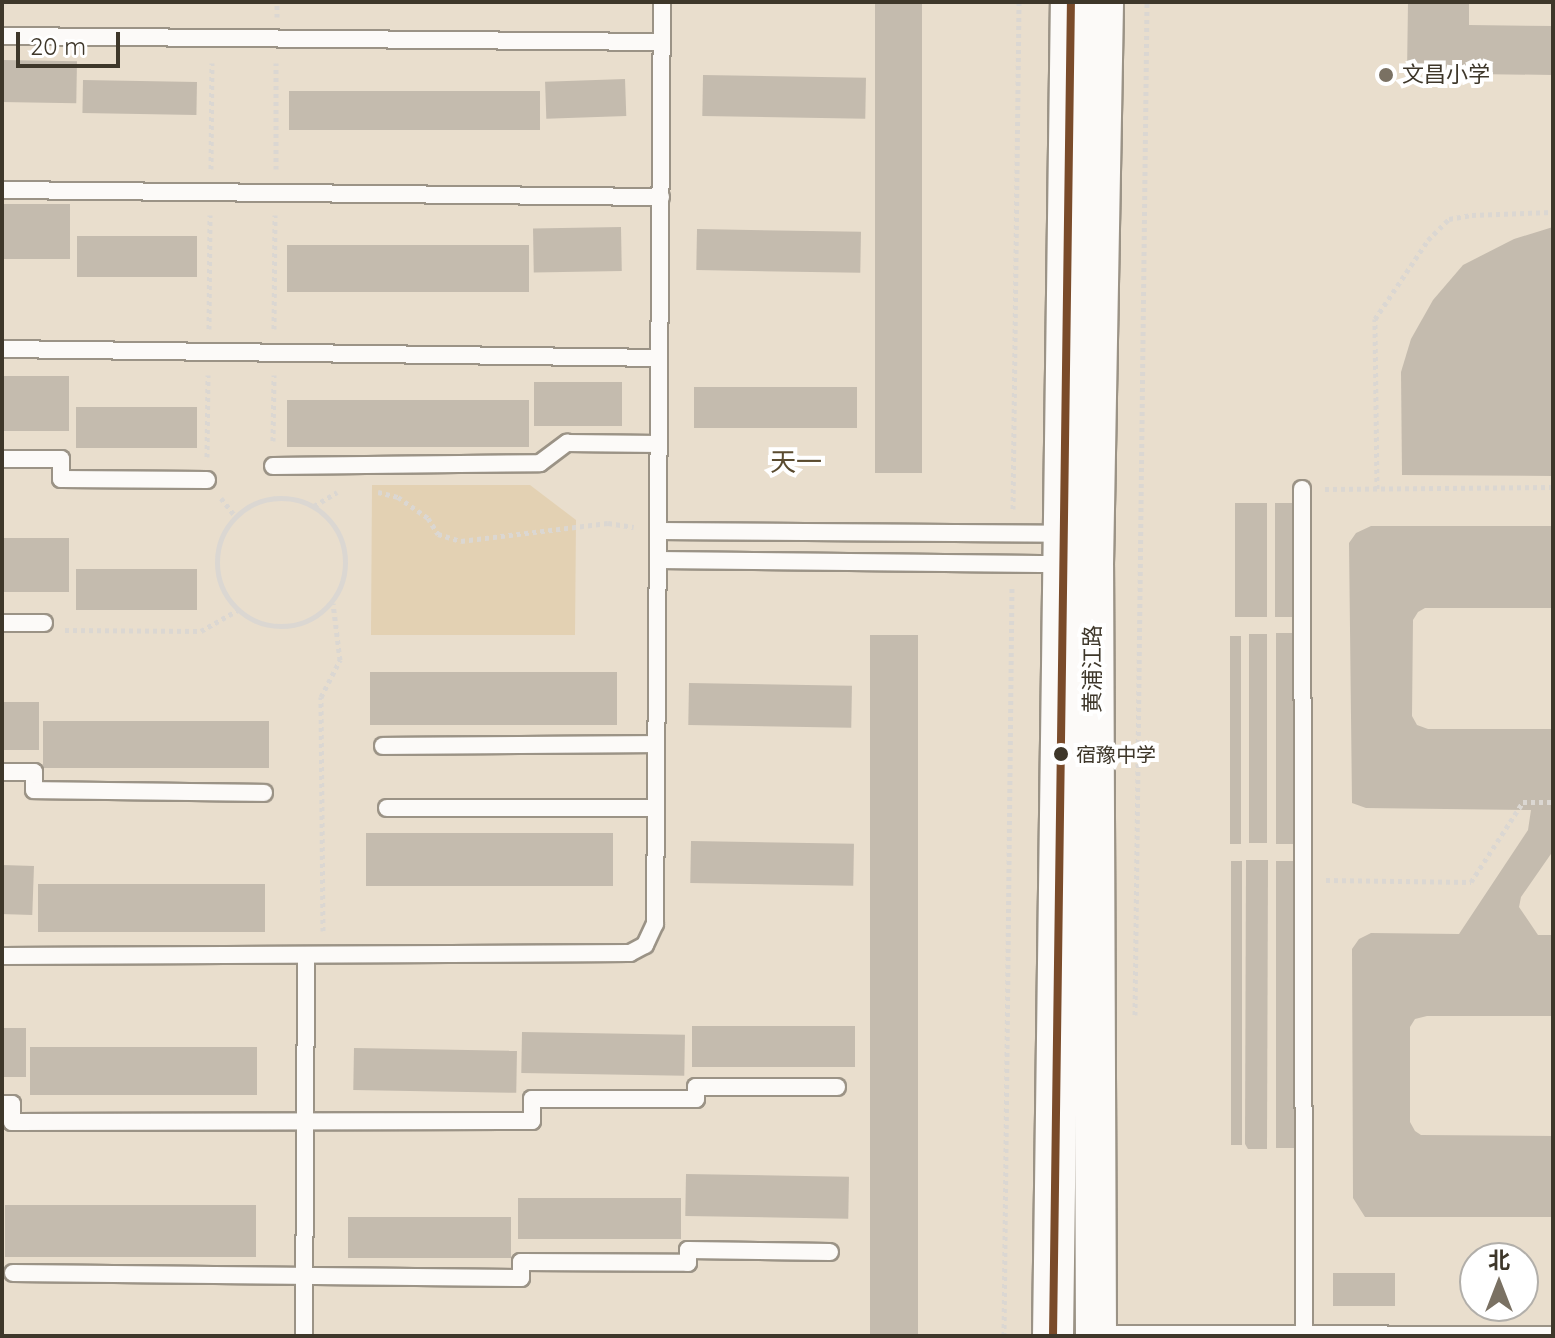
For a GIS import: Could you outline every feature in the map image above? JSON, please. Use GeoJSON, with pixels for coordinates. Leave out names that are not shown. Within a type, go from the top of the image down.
{"type":"FeatureCollection","features":[{"type":"Feature","properties":{"kind":"street","name":"黄浦江路"},"geometry":{"type":"LineString","coordinates":[[1071,2],[1078,549],[1096,1335]]}},
{"type":"Feature","properties":{"kind":"street","name":"黄浦江路"},"geometry":{"type":"LineString","coordinates":[[1053,1336],[1078,549],[1103,2]]}},
{"type":"Feature","properties":{"kind":"lane"},"geometry":{"type":"LineString","coordinates":[[2,956],[630,953],[645,945],[655,924],[662,2]]}},
{"type":"Feature","properties":{"kind":"lane"},"geometry":{"type":"LineString","coordinates":[[2,36],[662,42]]}},
{"type":"Feature","properties":{"kind":"lane"},"geometry":{"type":"LineString","coordinates":[[2,190],[661,197]]}},
{"type":"Feature","properties":{"kind":"lane"},"geometry":{"type":"LineString","coordinates":[[2,349],[659,358]]}},
{"type":"Feature","properties":{"kind":"lane"},"geometry":{"type":"LineString","coordinates":[[273,466],[540,463],[567,443],[659,444]]}},
{"type":"Feature","properties":{"kind":"lane"},"geometry":{"type":"LineString","coordinates":[[2,459],[61,459],[61,479],[207,480]]}},
{"type":"Feature","properties":{"kind":"lane"},"geometry":{"type":"LineString","coordinates":[[1304,1335],[1310,489]]}},
{"type":"Feature","properties":{"kind":"lane"},"geometry":{"type":"LineString","coordinates":[[658,531],[1013,534],[1078,549]]}},
{"type":"Feature","properties":{"kind":"lane"},"geometry":{"type":"LineString","coordinates":[[658,560],[1013,563],[1078,549]]}},
{"type":"Feature","properties":{"kind":"lane"},"geometry":{"type":"LineString","coordinates":[[2,623],[52,627]]}},
{"type":"Feature","properties":{"kind":"lane"},"geometry":{"type":"LineString","coordinates":[[383,746],[656,744]]}},
{"type":"Feature","properties":{"kind":"lane"},"geometry":{"type":"LineString","coordinates":[[2,772],[34,772],[34,790],[264,793]]}},
{"type":"Feature","properties":{"kind":"lane"},"geometry":{"type":"LineString","coordinates":[[387,808],[656,808]]}},
{"type":"Feature","properties":{"kind":"lane"},"geometry":{"type":"LineString","coordinates":[[304,1336],[305,1121],[315,955]]}},
{"type":"Feature","properties":{"kind":"lane"},"geometry":{"type":"LineString","coordinates":[[2,1104],[12,1104],[12,1122],[532,1121],[532,1099],[696,1099],[696,1087],[837,1087]]}},
{"type":"Feature","properties":{"kind":"lane"},"geometry":{"type":"LineString","coordinates":[[13,1273],[521,1278],[521,1262],[688,1263],[688,1250],[830,1252]]}},
{"type":"Feature","properties":{"kind":"lane"},"geometry":{"type":"LineString","coordinates":[[1096,1335],[1553,1335]]}},
{"type":"Feature","properties":{"kind":"path"},"geometry":{"type":"LineString","coordinates":[[272,498],[277,2]]}},
{"type":"Feature","properties":{"kind":"path"},"geometry":{"type":"LineString","coordinates":[[1013,534],[1019,2]]}},
{"type":"Feature","properties":{"kind":"path"},"geometry":{"type":"LineString","coordinates":[[1135,1017],[1147,2]]}},
{"type":"Feature","properties":{"kind":"path"},"geometry":{"type":"LineString","coordinates":[[207,480],[213,38]]}},
{"type":"Feature","properties":{"kind":"path"},"geometry":{"type":"LineString","coordinates":[[1377,489],[1375,319],[1428,240],[1449,219],[1472,215],[1553,212]]}},
{"type":"Feature","properties":{"kind":"path"},"geometry":{"type":"LineString","coordinates":[[1310,489],[1553,487]]}},
{"type":"Feature","properties":{"kind":"path"},"geometry":{"type":"LineString","coordinates":[[368,490],[398,497],[428,518],[438,534],[461,541],[608,523],[658,531]]}},
{"type":"Feature","properties":{"kind":"path"},"geometry":{"type":"LineString","coordinates":[[314,506],[343,491]]}},
{"type":"Feature","properties":{"kind":"path"},"geometry":{"type":"LineString","coordinates":[[272,498],[293,498],[314,506],[331,519],[345,550],[343,582],[333,602],[316,617],[297,625],[276,626],[256,621],[238,610],[225,594],[217,574],[220,543],[235,516],[252,503],[272,498]]}},
{"type":"Feature","properties":{"kind":"path"},"geometry":{"type":"LineString","coordinates":[[1004,1336],[1013,563]]}},
{"type":"Feature","properties":{"kind":"path"},"geometry":{"type":"LineString","coordinates":[[315,955],[321,697],[340,660],[333,602]]}},
{"type":"Feature","properties":{"kind":"path"},"geometry":{"type":"LineString","coordinates":[[52,627],[201,631],[238,610]]}},
{"type":"Feature","properties":{"kind":"path"},"geometry":{"type":"LineString","coordinates":[[1319,880],[1471,882],[1523,802],[1553,802]]}},
{"type":"Feature","properties":{"kind":"shaded area"},"geometry":{"type":"Polygon","coordinates":[[[372,485],[530,485],[576,520],[575,635],[371,635],[372,485]]]}},
{"type":"Feature","properties":{"kind":"building"},"geometry":{"type":"Polygon","coordinates":[[[875,2],[922,2],[922,473],[875,473],[875,2]]]}},
{"type":"Feature","properties":{"kind":"building"},"geometry":{"type":"Polygon","coordinates":[[[1408,2],[1469,2],[1469,25],[1553,26],[1553,75],[1407,73],[1408,2]]]}},
{"type":"Feature","properties":{"kind":"building"},"geometry":{"type":"Polygon","coordinates":[[[2,60],[77,61],[76,103],[2,102],[2,60]]]}},
{"type":"Feature","properties":{"kind":"building"},"geometry":{"type":"Polygon","coordinates":[[[703,75],[866,78],[865,119],[702,116],[703,75]]]}},
{"type":"Feature","properties":{"kind":"building"},"geometry":{"type":"Polygon","coordinates":[[[625,79],[626,116],[546,119],[545,82],[625,79]]]}},
{"type":"Feature","properties":{"kind":"building"},"geometry":{"type":"Polygon","coordinates":[[[83,80],[197,82],[196,115],[82,113],[83,80]]]}},
{"type":"Feature","properties":{"kind":"building"},"geometry":{"type":"Polygon","coordinates":[[[289,91],[540,91],[540,130],[289,130],[289,91]]]}},
{"type":"Feature","properties":{"kind":"building"},"geometry":{"type":"Polygon","coordinates":[[[2,204],[70,204],[70,259],[2,259],[2,204]]]}},
{"type":"Feature","properties":{"kind":"building"},"geometry":{"type":"Polygon","coordinates":[[[621,227],[622,271],[534,273],[533,229],[621,227]]]}},
{"type":"Feature","properties":{"kind":"building"},"geometry":{"type":"Polygon","coordinates":[[[1553,227],[1553,476],[1402,475],[1401,372],[1411,339],[1433,300],[1463,265],[1514,239],[1553,227]]]}},
{"type":"Feature","properties":{"kind":"building"},"geometry":{"type":"Polygon","coordinates":[[[697,229],[861,232],[860,273],[696,270],[697,229]]]}},
{"type":"Feature","properties":{"kind":"building"},"geometry":{"type":"Polygon","coordinates":[[[77,236],[197,236],[197,277],[77,277],[77,236]]]}},
{"type":"Feature","properties":{"kind":"building"},"geometry":{"type":"Polygon","coordinates":[[[287,245],[529,245],[529,292],[287,292],[287,245]]]}},
{"type":"Feature","properties":{"kind":"building"},"geometry":{"type":"Polygon","coordinates":[[[2,376],[69,376],[69,431],[2,431],[2,376]]]}},
{"type":"Feature","properties":{"kind":"building"},"geometry":{"type":"Polygon","coordinates":[[[534,382],[622,382],[622,426],[534,426],[534,382]]]}},
{"type":"Feature","properties":{"kind":"building"},"geometry":{"type":"Polygon","coordinates":[[[694,387],[857,387],[857,428],[694,428],[694,387]]]}},
{"type":"Feature","properties":{"kind":"building"},"geometry":{"type":"Polygon","coordinates":[[[287,400],[529,400],[529,447],[287,447],[287,400]]]}},
{"type":"Feature","properties":{"kind":"building"},"geometry":{"type":"Polygon","coordinates":[[[76,407],[197,407],[197,448],[76,448],[76,407]]]}},
{"type":"Feature","properties":{"kind":"building"},"geometry":{"type":"Polygon","coordinates":[[[1235,503],[1267,503],[1267,617],[1235,617],[1235,503]]]}},
{"type":"Feature","properties":{"kind":"building"},"geometry":{"type":"Polygon","coordinates":[[[1275,503],[1294,503],[1294,617],[1275,617],[1275,503]]]}},
{"type":"Feature","properties":{"kind":"building"},"geometry":{"type":"Polygon","coordinates":[[[1371,526],[1553,526],[1553,608],[1425,608],[1418,612],[1413,620],[1412,716],[1417,725],[1428,729],[1553,729],[1553,851],[1521,897],[1519,907],[1538,935],[1553,935],[1553,1016],[1427,1016],[1415,1019],[1410,1027],[1410,1122],[1421,1135],[1553,1136],[1553,1217],[1365,1217],[1353,1198],[1352,949],[1359,939],[1371,933],[1459,934],[1528,830],[1531,810],[1366,808],[1352,803],[1349,543],[1356,533],[1371,526]]]}},
{"type":"Feature","properties":{"kind":"building"},"geometry":{"type":"Polygon","coordinates":[[[2,538],[69,538],[69,592],[2,592],[2,538]]]}},
{"type":"Feature","properties":{"kind":"building"},"geometry":{"type":"Polygon","coordinates":[[[76,569],[197,569],[197,610],[76,610],[76,569]]]}},
{"type":"Feature","properties":{"kind":"building"},"geometry":{"type":"Polygon","coordinates":[[[1276,633],[1294,633],[1294,844],[1276,844],[1276,633]]]}},
{"type":"Feature","properties":{"kind":"building"},"geometry":{"type":"Polygon","coordinates":[[[1249,634],[1267,634],[1267,843],[1249,843],[1249,634]]]}},
{"type":"Feature","properties":{"kind":"building"},"geometry":{"type":"Polygon","coordinates":[[[870,635],[918,635],[918,1336],[870,1336],[870,635]]]}},
{"type":"Feature","properties":{"kind":"building"},"geometry":{"type":"Polygon","coordinates":[[[1230,636],[1241,636],[1241,844],[1230,844],[1230,636]]]}},
{"type":"Feature","properties":{"kind":"building"},"geometry":{"type":"Polygon","coordinates":[[[370,672],[617,672],[617,725],[370,725],[370,672]]]}},
{"type":"Feature","properties":{"kind":"building"},"geometry":{"type":"Polygon","coordinates":[[[689,683],[852,686],[851,728],[688,725],[689,683]]]}},
{"type":"Feature","properties":{"kind":"building"},"geometry":{"type":"Polygon","coordinates":[[[2,702],[39,702],[39,750],[2,750],[2,702]]]}},
{"type":"Feature","properties":{"kind":"building"},"geometry":{"type":"Polygon","coordinates":[[[43,721],[269,721],[269,768],[43,768],[43,721]]]}},
{"type":"Feature","properties":{"kind":"building"},"geometry":{"type":"Polygon","coordinates":[[[366,833],[613,833],[613,886],[366,886],[366,833]]]}},
{"type":"Feature","properties":{"kind":"building"},"geometry":{"type":"Polygon","coordinates":[[[691,841],[854,844],[853,886],[690,883],[691,841]]]}},
{"type":"Feature","properties":{"kind":"building"},"geometry":{"type":"Polygon","coordinates":[[[1246,860],[1268,860],[1267,1149],[1248,1149],[1245,1144],[1246,860]]]}},
{"type":"Feature","properties":{"kind":"building"},"geometry":{"type":"Polygon","coordinates":[[[1231,861],[1242,861],[1242,1145],[1231,1145],[1231,861]]]}},
{"type":"Feature","properties":{"kind":"building"},"geometry":{"type":"Polygon","coordinates":[[[1276,861],[1294,861],[1294,1148],[1276,1148],[1276,861]]]}},
{"type":"Feature","properties":{"kind":"building"},"geometry":{"type":"Polygon","coordinates":[[[2,865],[34,866],[32,915],[2,914],[2,865]]]}},
{"type":"Feature","properties":{"kind":"building"},"geometry":{"type":"Polygon","coordinates":[[[38,884],[265,884],[265,932],[38,932],[38,884]]]}},
{"type":"Feature","properties":{"kind":"building"},"geometry":{"type":"Polygon","coordinates":[[[692,1026],[855,1026],[855,1067],[692,1067],[692,1026]]]}},
{"type":"Feature","properties":{"kind":"building"},"geometry":{"type":"Polygon","coordinates":[[[2,1028],[26,1028],[26,1077],[2,1077],[2,1028]]]}},
{"type":"Feature","properties":{"kind":"building"},"geometry":{"type":"Polygon","coordinates":[[[522,1032],[685,1035],[684,1076],[521,1073],[522,1032]]]}},
{"type":"Feature","properties":{"kind":"building"},"geometry":{"type":"Polygon","coordinates":[[[30,1047],[257,1047],[257,1095],[30,1095],[30,1047]]]}},
{"type":"Feature","properties":{"kind":"building"},"geometry":{"type":"Polygon","coordinates":[[[354,1048],[517,1051],[516,1093],[353,1090],[354,1048]]]}},
{"type":"Feature","properties":{"kind":"building"},"geometry":{"type":"Polygon","coordinates":[[[686,1174],[849,1177],[848,1219],[685,1216],[686,1174]]]}},
{"type":"Feature","properties":{"kind":"building"},"geometry":{"type":"Polygon","coordinates":[[[518,1198],[681,1198],[681,1239],[518,1239],[518,1198]]]}},
{"type":"Feature","properties":{"kind":"building"},"geometry":{"type":"Polygon","coordinates":[[[5,1205],[256,1205],[256,1257],[5,1257],[5,1205]]]}},
{"type":"Feature","properties":{"kind":"building"},"geometry":{"type":"Polygon","coordinates":[[[348,1217],[511,1217],[511,1258],[348,1258],[348,1217]]]}},
{"type":"Feature","properties":{"kind":"building"},"geometry":{"type":"Polygon","coordinates":[[[1333,1273],[1395,1273],[1395,1306],[1333,1306],[1333,1273]]]}},
{"type":"Feature","properties":{"kind":"transit line"},"geometry":{"type":"LineString","coordinates":[[1053,1336],[1071,2]]}},
{"type":"Feature","properties":{"kind":"place","name":"文昌小学"},"geometry":{"type":"Point","coordinates":[1386,75]}},
{"type":"Feature","properties":{"kind":"place","name":"宿豫中学"},"geometry":{"type":"Point","coordinates":[1061,754]}},
{"type":"Feature","properties":{"kind":"district","name":"天一"},"geometry":{"type":"Point","coordinates":[796,462]}}]}
